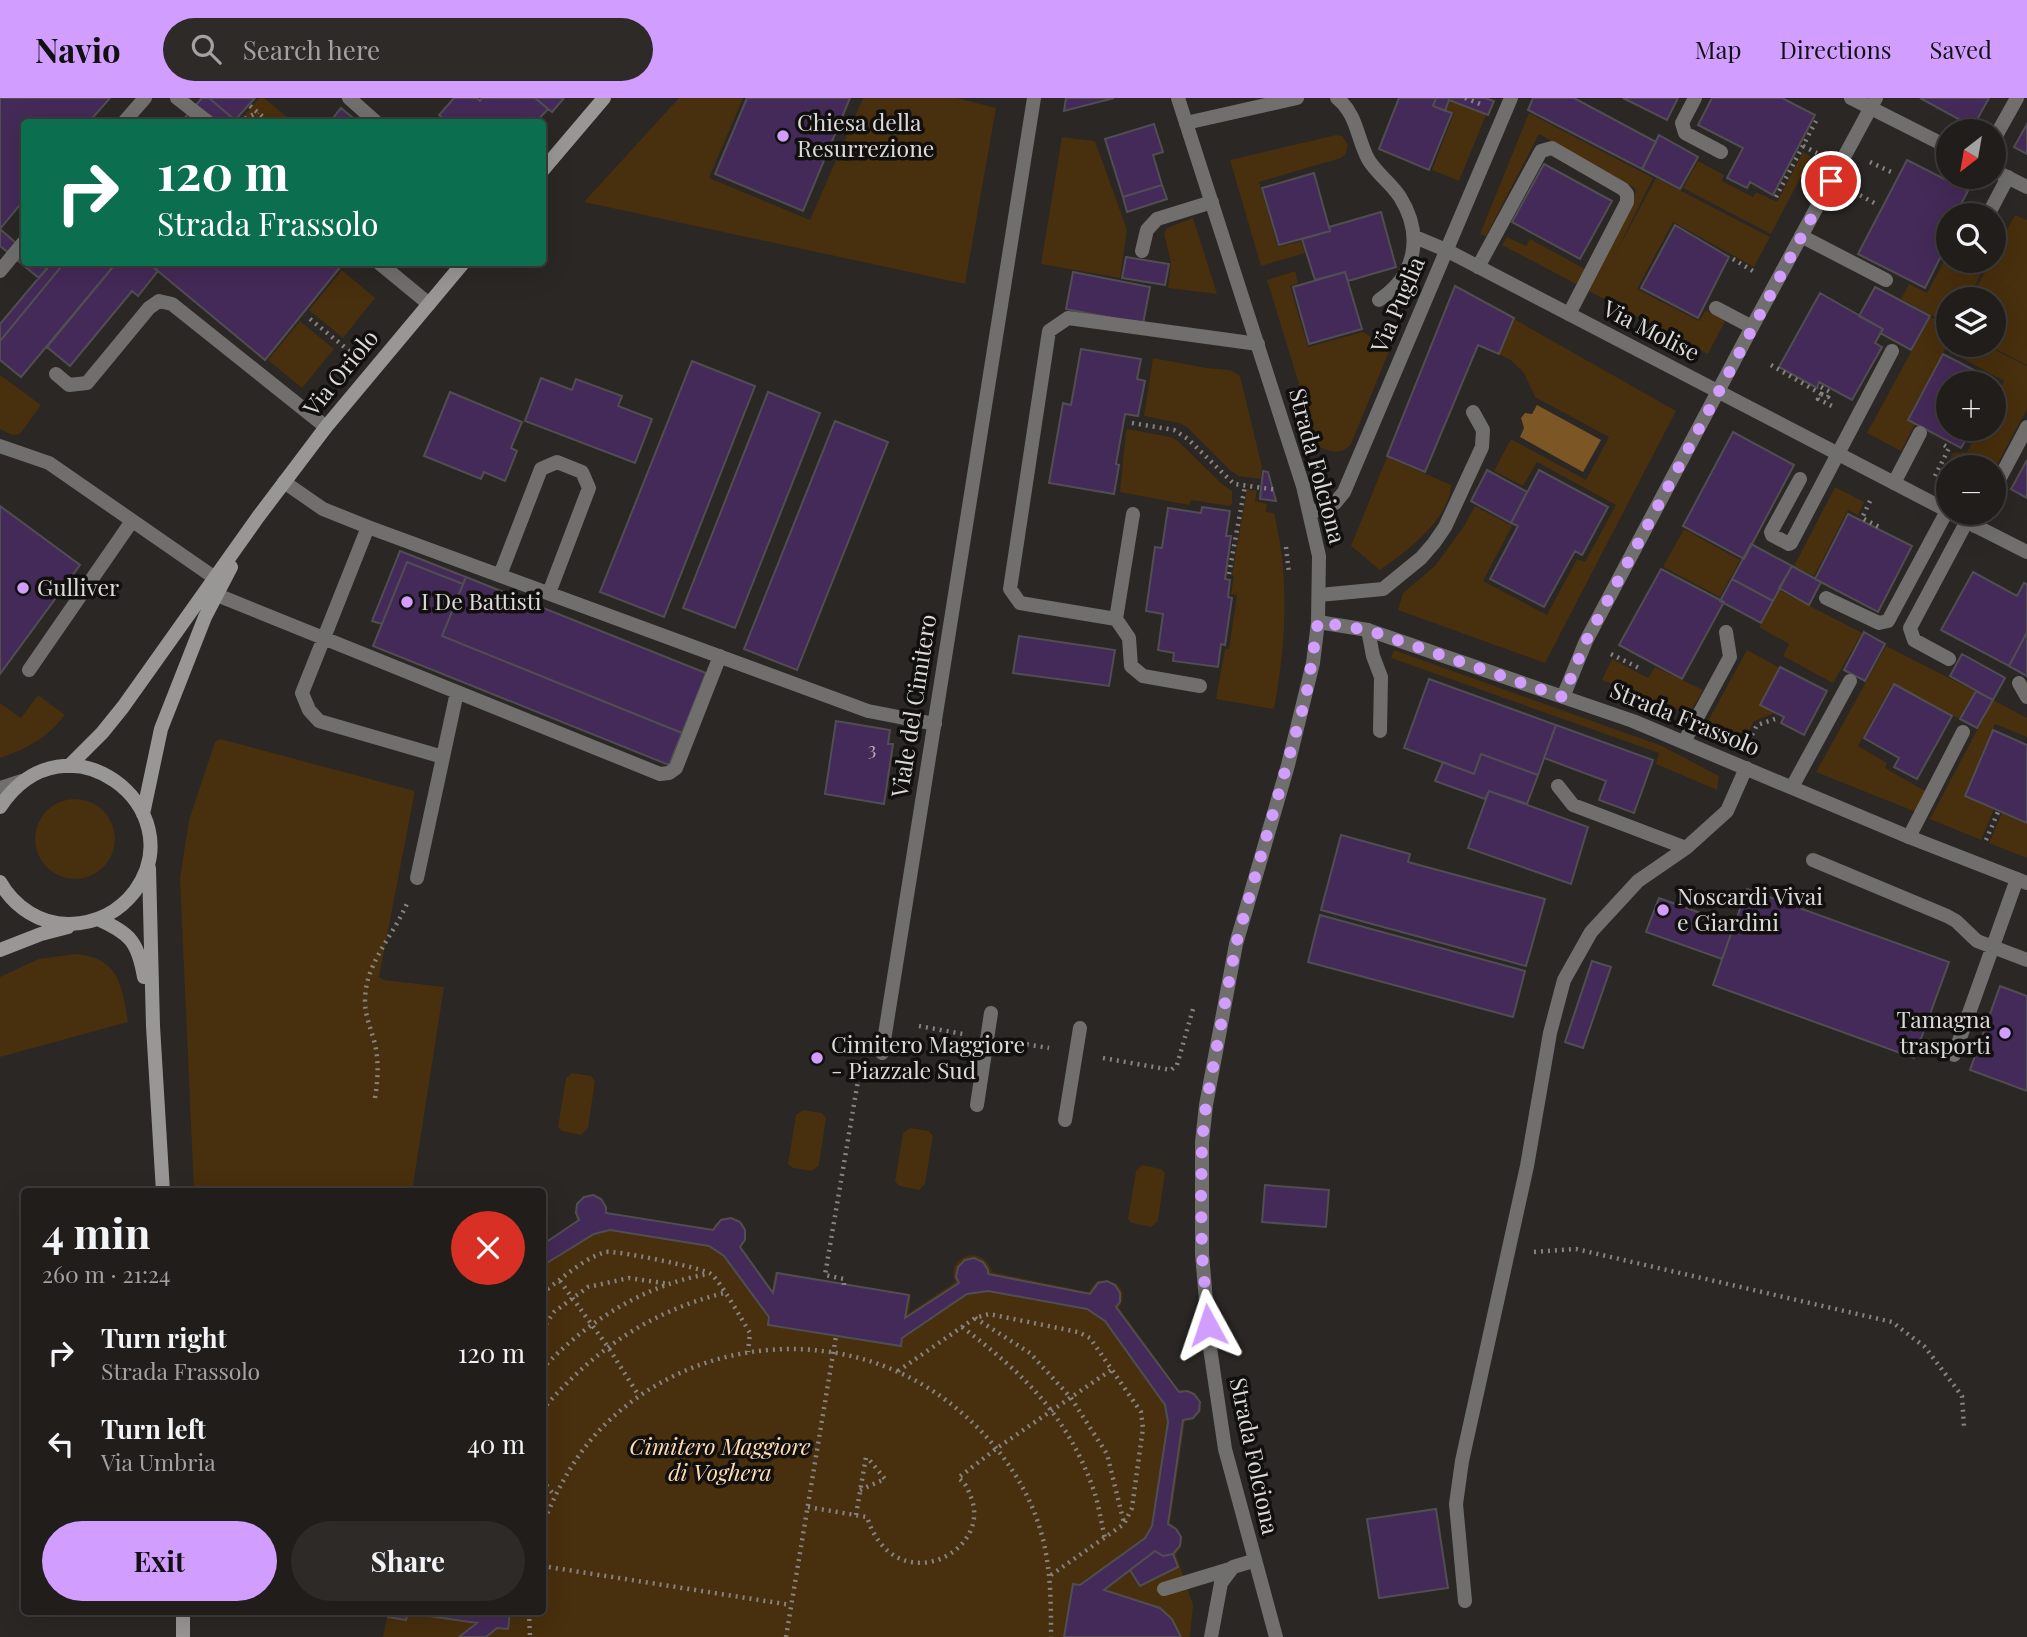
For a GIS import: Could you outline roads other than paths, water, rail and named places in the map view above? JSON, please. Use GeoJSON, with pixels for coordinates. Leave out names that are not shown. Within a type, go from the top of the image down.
{"type":"FeatureCollection","features":[{"type":"Feature","properties":{"kind":"street"},"geometry":{"type":"LineString","coordinates":[[127,119],[145,98]]}},
{"type":"Feature","properties":{"kind":"street"},"geometry":{"type":"LineString","coordinates":[[177,98],[204,119]]}},
{"type":"Feature","properties":{"kind":"street"},"geometry":{"type":"LineString","coordinates":[[349,98],[373,119]]}},
{"type":"Feature","properties":{"kind":"street"},"geometry":{"type":"LineString","coordinates":[[546,166],[604,98]]}},
{"type":"Feature","properties":{"kind":"street","name":"Viale del Cimitero"},"geometry":{"type":"LineString","coordinates":[[882,1053],[1034,98]]}},
{"type":"Feature","properties":{"kind":"street","name":"Strada Folciona"},"geometry":{"type":"LineString","coordinates":[[1178,98],[1303,486],[1319,556],[1318,622],[1306,697],[1236,944],[1206,1105],[1202,1142],[1202,1254],[1210,1348],[1224,1449],[1276,1637]]}},
{"type":"Feature","properties":{"kind":"street"},"geometry":{"type":"LineString","coordinates":[[1186,123],[1297,98]]}},
{"type":"Feature","properties":{"kind":"street"},"geometry":{"type":"LineString","coordinates":[[1337,98],[1352,116],[1370,162],[1399,196],[1411,218],[1415,237],[1407,270],[1394,291],[1380,300]]}},
{"type":"Feature","properties":{"kind":"street","name":"Via Puglia"},"geometry":{"type":"LineString","coordinates":[[1310,513],[1335,503],[1344,492],[1511,98]]}},
{"type":"Feature","properties":{"kind":"street"},"geometry":{"type":"LineString","coordinates":[[1695,98],[1682,123],[1685,133],[1721,152]]}},
{"type":"Feature","properties":{"kind":"street"},"geometry":{"type":"LineString","coordinates":[[1851,98],[1873,103],[1936,140]]}},
{"type":"Feature","properties":{"kind":"street"},"geometry":{"type":"LineString","coordinates":[[2005,119],[2017,98]]}},
{"type":"Feature","properties":{"kind":"street"},"geometry":{"type":"LineString","coordinates":[[1563,697],[1586,641],[1873,103]]}},
{"type":"Feature","properties":{"kind":"street"},"geometry":{"type":"LineString","coordinates":[[1478,267],[1541,151],[1552,148],[1623,189],[1627,194],[1627,202],[1569,314]]}},
{"type":"Feature","properties":{"kind":"street"},"geometry":{"type":"LineString","coordinates":[[1994,203],[2008,177],[2027,187]]}},
{"type":"Feature","properties":{"kind":"street"},"geometry":{"type":"LineString","coordinates":[[1142,251],[1147,230],[1157,219],[1212,202]]}},
{"type":"Feature","properties":{"kind":"street"},"geometry":{"type":"LineString","coordinates":[[1801,236],[1886,280]]}},
{"type":"Feature","properties":{"kind":"street","name":"Via Molise"},"geometry":{"type":"LineString","coordinates":[[1415,237],[1446,250],[1936,505]]}},
{"type":"Feature","properties":{"kind":"street"},"geometry":{"type":"LineString","coordinates":[[0,271],[21,246]]}},
{"type":"Feature","properties":{"kind":"street"},"geometry":{"type":"LineString","coordinates":[[383,266],[429,304]]}},
{"type":"Feature","properties":{"kind":"street","name":"Via Oriolo"},"geometry":{"type":"LineString","coordinates":[[69,766],[123,707],[326,426],[461,266]]}},
{"type":"Feature","properties":{"kind":"street"},"geometry":{"type":"LineString","coordinates":[[56,374],[69,385],[87,383],[149,308],[159,301],[172,304],[326,426]]}},
{"type":"Feature","properties":{"kind":"street"},"geometry":{"type":"LineString","coordinates":[[1716,308],[1752,327]]}},
{"type":"Feature","properties":{"kind":"street"},"geometry":{"type":"LineString","coordinates":[[1116,619],[1020,603],[1010,589],[1049,331],[1068,318],[1258,344]]}},
{"type":"Feature","properties":{"kind":"street"},"geometry":{"type":"LineString","coordinates":[[1800,479],[1771,532],[1789,544],[1839,455],[1892,351]]}},
{"type":"Feature","properties":{"kind":"street"},"geometry":{"type":"LineString","coordinates":[[1319,595],[1383,589],[1421,558],[1434,543],[1446,527],[1482,447],[1483,430],[1473,412]]}},
{"type":"Feature","properties":{"kind":"street"},"geometry":{"type":"LineString","coordinates":[[2006,467],[2027,427]]}},
{"type":"Feature","properties":{"kind":"street"},"geometry":{"type":"LineString","coordinates":[[1894,483],[1920,433]]}},
{"type":"Feature","properties":{"kind":"street"},"geometry":{"type":"LineString","coordinates":[[0,446],[49,463],[215,578]]}},
{"type":"Feature","properties":{"kind":"street"},"geometry":{"type":"LineString","coordinates":[[500,575],[541,469],[557,462],[582,472],[589,488],[549,593]]}},
{"type":"Feature","properties":{"kind":"street"},"geometry":{"type":"LineString","coordinates":[[284,482],[323,509],[368,527],[868,711],[935,724]]}},
{"type":"Feature","properties":{"kind":"street"},"geometry":{"type":"LineString","coordinates":[[1133,514],[1116,619],[1129,638],[1131,666],[1143,676],[1200,686]]}},
{"type":"Feature","properties":{"kind":"street","name":"Via Oriolo"},"geometry":{"type":"LineString","coordinates":[[143,814],[161,729],[205,617],[258,517]]}},
{"type":"Feature","properties":{"kind":"street"},"geometry":{"type":"LineString","coordinates":[[29,670],[132,521]]}},
{"type":"Feature","properties":{"kind":"street"},"geometry":{"type":"LineString","coordinates":[[1826,598],[1879,624],[1888,621],[1941,525]]}},
{"type":"Feature","properties":{"kind":"street"},"geometry":{"type":"LineString","coordinates":[[1949,659],[1914,640],[1910,628],[1972,525]]}},
{"type":"Feature","properties":{"kind":"street","name":"Via Molise"},"geometry":{"type":"LineString","coordinates":[[1983,525],[2027,552]]}},
{"type":"Feature","properties":{"kind":"street"},"geometry":{"type":"LineString","coordinates":[[368,527],[302,693],[309,710],[318,721],[443,757]]}},
{"type":"Feature","properties":{"kind":"street"},"geometry":{"type":"LineString","coordinates":[[217,595],[660,774],[669,773],[676,768],[720,656]]}},
{"type":"Feature","properties":{"kind":"street","name":"Strada Frassolo"},"geometry":{"type":"LineString","coordinates":[[1318,622],[1368,630],[1563,697],[1684,742],[1909,837],[2022,881]]}},
{"type":"Feature","properties":{"kind":"street"},"geometry":{"type":"LineString","coordinates":[[1368,630],[1373,656],[1381,677],[1380,730]]}},
{"type":"Feature","properties":{"kind":"street"},"geometry":{"type":"LineString","coordinates":[[1684,742],[1730,656],[1726,632]]}},
{"type":"Feature","properties":{"kind":"street"},"geometry":{"type":"LineString","coordinates":[[1792,787],[1850,681]]}},
{"type":"Feature","properties":{"kind":"street"},"geometry":{"type":"LineString","coordinates":[[2019,682],[2027,697]]}},
{"type":"Feature","properties":{"kind":"street"},"geometry":{"type":"LineString","coordinates":[[417,878],[457,692]]}},
{"type":"Feature","properties":{"kind":"street"},"geometry":{"type":"LineString","coordinates":[[1909,837],[1964,732]]}},
{"type":"Feature","properties":{"kind":"street"},"geometry":{"type":"LineString","coordinates":[[1465,1601],[1456,1504],[1462,1461],[1527,1166],[1550,1033],[1564,981],[1591,932],[1638,881],[1686,848],[1727,811],[1742,766]]}},
{"type":"Feature","properties":{"kind":"street"},"geometry":{"type":"LineString","coordinates":[[0,788],[44,770],[83,767],[108,775],[129,792],[143,814],[149,838],[153,1027],[163,1188]]}},
{"type":"Feature","properties":{"kind":"street"},"geometry":{"type":"LineString","coordinates":[[0,807],[9,793],[22,781]]}},
{"type":"Feature","properties":{"kind":"street"},"geometry":{"type":"LineString","coordinates":[[1558,786],[1573,805],[1686,848]]}},
{"type":"Feature","properties":{"kind":"street"},"geometry":{"type":"LineString","coordinates":[[0,950],[41,934],[98,919],[120,907],[137,888],[147,864],[149,851]]}},
{"type":"Feature","properties":{"kind":"street"},"geometry":{"type":"LineString","coordinates":[[1813,860],[1947,916],[1977,940],[2027,960]]}},
{"type":"Feature","properties":{"kind":"street"},"geometry":{"type":"LineString","coordinates":[[1954,1055],[1992,948],[2022,881]]}},
{"type":"Feature","properties":{"kind":"street"},"geometry":{"type":"LineString","coordinates":[[0,882],[18,905],[32,915],[65,924],[83,923]]}},
{"type":"Feature","properties":{"kind":"street"},"geometry":{"type":"LineString","coordinates":[[98,919],[117,927],[131,939],[139,953],[153,1027]]}},
{"type":"Feature","properties":{"kind":"street"},"geometry":{"type":"LineString","coordinates":[[976,1105],[991,1013]]}},
{"type":"Feature","properties":{"kind":"street"},"geometry":{"type":"LineString","coordinates":[[1065,1120],[1080,1028]]}},
{"type":"Feature","properties":{"kind":"street"},"geometry":{"type":"LineString","coordinates":[[1164,1590],[1253,1560]]}},
{"type":"Feature","properties":{"kind":"street"},"geometry":{"type":"LineString","coordinates":[[1211,1637],[1221,1583],[1233,1567]]}},
{"type":"Feature","properties":{"kind":"street"},"geometry":{"type":"LineString","coordinates":[[183,1615],[183,1637]]}},
{"type":"Feature","properties":{"kind":"place","name":"Chiesa della Resurrezione"},"geometry":{"type":"Point","coordinates":[783,136]}},
{"type":"Feature","properties":{"kind":"place","name":"Gulliver"},"geometry":{"type":"Point","coordinates":[23,588]}},
{"type":"Feature","properties":{"kind":"place","name":"I De Battisti"},"geometry":{"type":"Point","coordinates":[407,602]}},
{"type":"Feature","properties":{"kind":"place","name":"Noscardi Vivai e Giardini"},"geometry":{"type":"Point","coordinates":[1663,910]}},
{"type":"Feature","properties":{"kind":"place","name":"Tamagna trasporti"},"geometry":{"type":"Point","coordinates":[2005,1033]}},
{"type":"Feature","properties":{"kind":"place","name":"Cimitero Maggiore - Piazzale Sud"},"geometry":{"type":"Point","coordinates":[817,1058]}},
{"type":"Feature","properties":{"kind":"park label","name":"Cimitero Maggiore di Voghera"},"geometry":{"type":"Point","coordinates":[720,1460]}}]}
